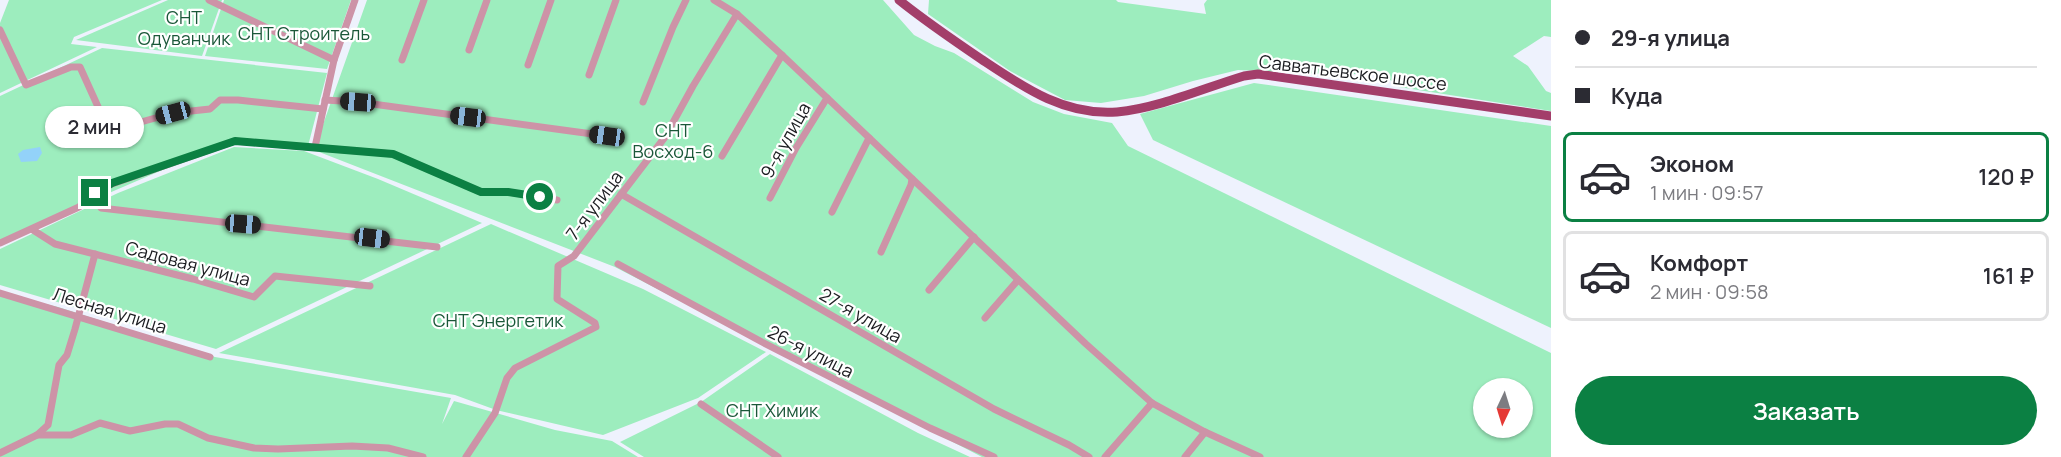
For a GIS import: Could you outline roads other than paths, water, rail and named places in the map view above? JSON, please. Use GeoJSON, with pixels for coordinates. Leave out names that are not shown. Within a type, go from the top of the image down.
{"type":"FeatureCollection","features":[{"type":"Feature","properties":{"kind":"main road","name":"Савватьевское шоссе"},"geometry":{"type":"LineString","coordinates":[[899,0],[951,39],[1031,92],[1054,103],[1078,110],[1112,112],[1135,109],[1244,76],[1258,74],[1551,116]]}},
{"type":"Feature","properties":{"kind":"street"},"geometry":{"type":"LineString","coordinates":[[210,0],[334,60]]}},
{"type":"Feature","properties":{"kind":"street"},"geometry":{"type":"LineString","coordinates":[[314,147],[334,60],[353,0]]}},
{"type":"Feature","properties":{"kind":"street"},"geometry":{"type":"LineString","coordinates":[[402,60],[424,0]]}},
{"type":"Feature","properties":{"kind":"street"},"geometry":{"type":"LineString","coordinates":[[469,50],[488,0]]}},
{"type":"Feature","properties":{"kind":"street"},"geometry":{"type":"LineString","coordinates":[[528,64],[551,0]]}},
{"type":"Feature","properties":{"kind":"street"},"geometry":{"type":"LineString","coordinates":[[589,75],[616,0]]}},
{"type":"Feature","properties":{"kind":"street"},"geometry":{"type":"LineString","coordinates":[[643,102],[686,0]]}},
{"type":"Feature","properties":{"kind":"street"},"geometry":{"type":"LineString","coordinates":[[714,0],[737,14],[782,55],[1018,280],[1152,403],[1205,432],[1260,457]]}},
{"type":"Feature","properties":{"kind":"street","name":"7-я улица"},"geometry":{"type":"LineString","coordinates":[[466,457],[495,413],[507,378],[515,368],[596,327],[595,323],[557,299],[558,266],[574,256],[666,137],[693,86],[737,14]]}},
{"type":"Feature","properties":{"kind":"street"},"geometry":{"type":"LineString","coordinates":[[0,30],[26,85],[71,67],[80,67],[109,131],[173,113],[210,109],[219,100],[323,109]]}},
{"type":"Feature","properties":{"kind":"street"},"geometry":{"type":"LineString","coordinates":[[722,156],[782,55]]}},
{"type":"Feature","properties":{"kind":"street","name":"9-я улица"},"geometry":{"type":"LineString","coordinates":[[770,198],[796,148],[827,98]]}},
{"type":"Feature","properties":{"kind":"street"},"geometry":{"type":"LineString","coordinates":[[325,100],[380,105],[607,136]]}},
{"type":"Feature","properties":{"kind":"street"},"geometry":{"type":"LineString","coordinates":[[832,212],[869,138]]}},
{"type":"Feature","properties":{"kind":"street"},"geometry":{"type":"LineString","coordinates":[[0,243],[33,230],[79,207],[95,193],[112,183],[235,141],[393,154],[481,192],[508,192],[557,200]]}},
{"type":"Feature","properties":{"kind":"street"},"geometry":{"type":"LineString","coordinates":[[881,252],[912,179]]}},
{"type":"Feature","properties":{"kind":"street"},"geometry":{"type":"LineString","coordinates":[[95,193],[101,208],[437,246]]}},
{"type":"Feature","properties":{"kind":"street","name":"27-я улица"},"geometry":{"type":"LineString","coordinates":[[621,194],[983,403],[1069,444],[1089,457]]}},
{"type":"Feature","properties":{"kind":"street","name":"Садовая улица"},"geometry":{"type":"LineString","coordinates":[[33,230],[55,244],[254,297],[275,276],[370,286]]}},
{"type":"Feature","properties":{"kind":"street"},"geometry":{"type":"LineString","coordinates":[[929,290],[974,237]]}},
{"type":"Feature","properties":{"kind":"street"},"geometry":{"type":"LineString","coordinates":[[0,453],[37,435],[48,425],[59,365],[67,355],[95,254]]}},
{"type":"Feature","properties":{"kind":"street","name":"26-я улица"},"geometry":{"type":"LineString","coordinates":[[618,264],[762,342],[930,428],[994,457]]}},
{"type":"Feature","properties":{"kind":"street"},"geometry":{"type":"LineString","coordinates":[[985,318],[1018,280]]}},
{"type":"Feature","properties":{"kind":"street","name":"Лесная улица"},"geometry":{"type":"LineString","coordinates":[[0,293],[210,357]]}},
{"type":"Feature","properties":{"kind":"street"},"geometry":{"type":"LineString","coordinates":[[1106,457],[1152,403]]}},
{"type":"Feature","properties":{"kind":"street"},"geometry":{"type":"LineString","coordinates":[[701,404],[778,457]]}},
{"type":"Feature","properties":{"kind":"street"},"geometry":{"type":"LineString","coordinates":[[37,435],[70,435],[100,423],[130,431],[165,424],[178,424],[208,438],[254,448],[388,447],[423,457]]}},
{"type":"Feature","properties":{"kind":"street"},"geometry":{"type":"LineString","coordinates":[[1185,457],[1205,432]]}},
{"type":"Feature","properties":{"kind":"water"},"geometry":{"type":"Polygon","coordinates":[[[40,147],[42,153],[37,161],[21,162],[18,154],[23,150],[40,147]]]}},
{"type":"Feature","properties":{"kind":"park label","name":"СНТ Одуванчик"},"geometry":{"type":"Point","coordinates":[184,27]}},
{"type":"Feature","properties":{"kind":"park label","name":"СНТ Строитель"},"geometry":{"type":"Point","coordinates":[304,33]}},
{"type":"Feature","properties":{"kind":"park label","name":"СНТ Восход-6"},"geometry":{"type":"Point","coordinates":[673,140]}},
{"type":"Feature","properties":{"kind":"park label","name":"СНТ Энергетик"},"geometry":{"type":"Point","coordinates":[498,320]}},
{"type":"Feature","properties":{"kind":"park label","name":"СНТ Химик"},"geometry":{"type":"Point","coordinates":[772,410]}}]}
